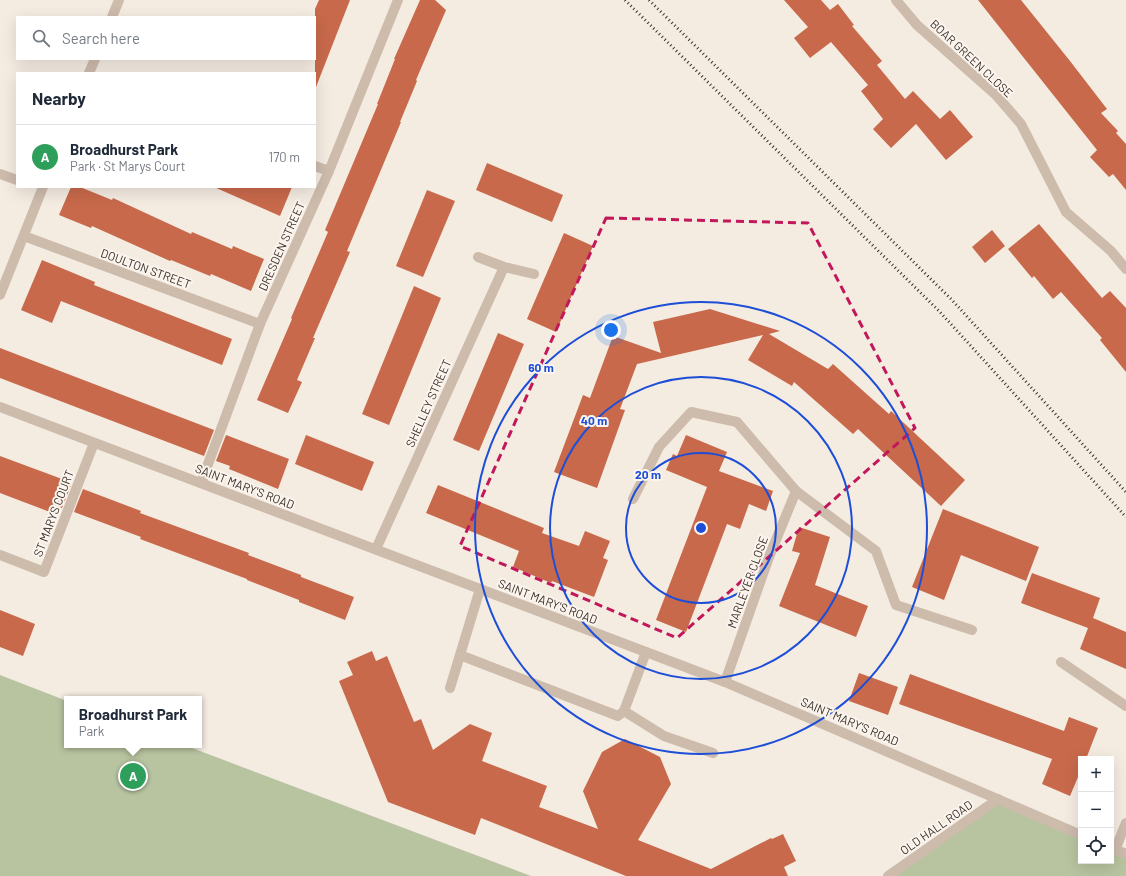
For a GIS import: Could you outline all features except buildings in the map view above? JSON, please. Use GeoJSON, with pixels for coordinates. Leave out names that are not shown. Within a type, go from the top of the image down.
{"type":"FeatureCollection","features":[{"type":"Feature","properties":{"kind":"street"},"geometry":{"type":"LineString","coordinates":[[112,16],[119,0]]}},
{"type":"Feature","properties":{"kind":"street","name":"DRESDEN STREET"},"geometry":{"type":"LineString","coordinates":[[201,483],[260,324],[329,171],[398,0]]}},
{"type":"Feature","properties":{"kind":"street","name":"BOAR GREEN CLOSE"},"geometry":{"type":"LineString","coordinates":[[896,0],[917,25],[996,95],[1021,124],[1066,212],[1111,251],[1126,269]]}},
{"type":"Feature","properties":{"kind":"street"},"geometry":{"type":"LineString","coordinates":[[89,72],[95,60]]}},
{"type":"Feature","properties":{"kind":"street"},"geometry":{"type":"LineString","coordinates":[[316,166],[329,171]]}},
{"type":"Feature","properties":{"kind":"street"},"geometry":{"type":"LineString","coordinates":[[0,174],[16,180]]}},
{"type":"Feature","properties":{"kind":"street"},"geometry":{"type":"LineString","coordinates":[[0,295],[24,236],[40,188]]}},
{"type":"Feature","properties":{"kind":"street","name":"DOULTON STREET"},"geometry":{"type":"LineString","coordinates":[[24,236],[260,324]]}},
{"type":"Feature","properties":{"kind":"street"},"geometry":{"type":"LineString","coordinates":[[478,257],[504,267],[534,274]]}},
{"type":"Feature","properties":{"kind":"street","name":"SHELLEY STREET"},"geometry":{"type":"LineString","coordinates":[[376,549],[504,267]]}},
{"type":"Feature","properties":{"kind":"street","name":"SAINT MARY'S ROAD"},"geometry":{"type":"LineString","coordinates":[[0,407],[725,682],[1078,834]]}},
{"type":"Feature","properties":{"kind":"street"},"geometry":{"type":"LineString","coordinates":[[633,499],[659,447],[691,412],[737,422],[796,491],[876,550],[896,605],[972,630]]}},
{"type":"Feature","properties":{"kind":"street","name":"ST MARYS COURT"},"geometry":{"type":"LineString","coordinates":[[0,555],[44,572],[94,443]]}},
{"type":"Feature","properties":{"kind":"street","name":"MARLEYER CLOSE"},"geometry":{"type":"LineString","coordinates":[[725,682],[769,557],[796,491]]}},
{"type":"Feature","properties":{"kind":"street"},"geometry":{"type":"LineString","coordinates":[[450,688],[480,589]]}},
{"type":"Feature","properties":{"kind":"street"},"geometry":{"type":"LineString","coordinates":[[460,656],[618,716],[624,711],[646,652]]}},
{"type":"Feature","properties":{"kind":"street"},"geometry":{"type":"LineString","coordinates":[[1061,662],[1126,706]]}},
{"type":"Feature","properties":{"kind":"street"},"geometry":{"type":"LineString","coordinates":[[624,711],[664,736],[713,754]]}},
{"type":"Feature","properties":{"kind":"street","name":"OLD HALL ROAD"},"geometry":{"type":"LineString","coordinates":[[888,876],[998,799]]}},
{"type":"Feature","properties":{"kind":"street"},"geometry":{"type":"LineString","coordinates":[[1114,847],[1126,823]]}},
{"type":"Feature","properties":{"kind":"street"},"geometry":{"type":"LineString","coordinates":[[1114,849],[1126,854]]}},
{"type":"Feature","properties":{"kind":"highlighted area"},"geometry":{"type":"Polygon","coordinates":[[[606,218],[808,223],[915,428],[677,638],[460,546],[606,218]]]}},
{"type":"Feature","properties":{"kind":"green space"},"geometry":{"type":"Polygon","coordinates":[[[0,675],[64,700],[64,748],[192,748],[531,876],[0,876],[0,675]]]}},
{"type":"Feature","properties":{"kind":"green space"},"geometry":{"type":"Polygon","coordinates":[[[998,799],[1078,834],[1078,864],[1114,864],[1114,849],[1126,854],[1126,876],[888,876],[998,799]]]}},
{"type":"Feature","properties":{"kind":"railway"},"geometry":{"type":"LineString","coordinates":[[625,0],[940,312],[1126,517]]}},
{"type":"Feature","properties":{"kind":"railway"},"geometry":{"type":"LineString","coordinates":[[649,0],[952,300],[1126,492]]}},
{"type":"Feature","properties":{"kind":"place","name":"Broadhurst Park"},"geometry":{"type":"Point","coordinates":[133,776]}}]}
